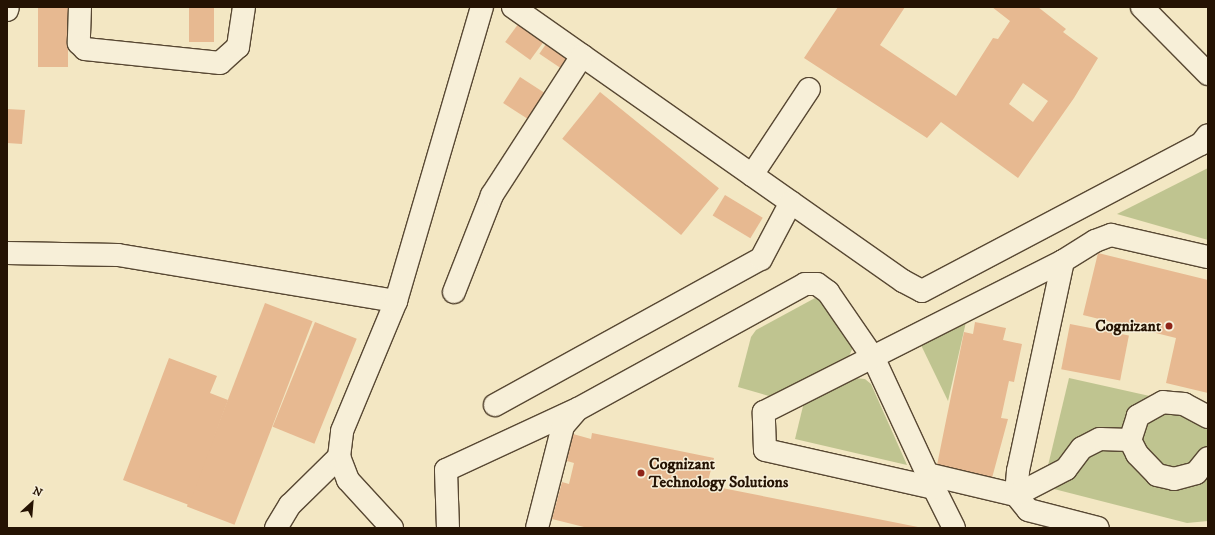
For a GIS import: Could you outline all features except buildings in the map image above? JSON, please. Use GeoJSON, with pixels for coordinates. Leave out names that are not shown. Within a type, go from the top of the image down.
{"type":"FeatureCollection","features":[{"type":"Feature","properties":{"kind":"street"},"geometry":{"type":"LineString","coordinates":[[80,7],[79,43],[85,48],[220,63],[238,47],[244,7]]}},
{"type":"Feature","properties":{"kind":"street"},"geometry":{"type":"LineString","coordinates":[[392,528],[348,480],[339,457],[342,431],[396,301],[482,7]]}},
{"type":"Feature","properties":{"kind":"street"},"geometry":{"type":"LineString","coordinates":[[513,7],[903,281],[922,291],[1201,144],[1208,135]]}},
{"type":"Feature","properties":{"kind":"street"},"geometry":{"type":"LineString","coordinates":[[1142,7],[1208,74]]}},
{"type":"Feature","properties":{"kind":"street"},"geometry":{"type":"LineString","coordinates":[[454,292],[492,195],[582,56]]}},
{"type":"Feature","properties":{"kind":"street"},"geometry":{"type":"LineString","coordinates":[[752,175],[809,89]]}},
{"type":"Feature","properties":{"kind":"street"},"geometry":{"type":"LineString","coordinates":[[495,405],[761,259],[791,202]]}},
{"type":"Feature","properties":{"kind":"street"},"geometry":{"type":"LineString","coordinates":[[1130,440],[1100,439],[1082,448],[1066,469],[1016,495],[931,481],[765,450],[764,412],[874,359],[1063,261],[1095,241],[1111,235],[1208,257]]}},
{"type":"Feature","properties":{"kind":"street"},"geometry":{"type":"LineString","coordinates":[[7,253],[118,255],[396,301]]}},
{"type":"Feature","properties":{"kind":"street"},"geometry":{"type":"LineString","coordinates":[[1063,261],[1018,471],[1016,495],[1028,510],[1098,528]]}},
{"type":"Feature","properties":{"kind":"street"},"geometry":{"type":"LineString","coordinates":[[448,528],[446,470],[578,409],[805,284],[817,284],[828,292],[874,359],[954,528]]}},
{"type":"Feature","properties":{"kind":"street"},"geometry":{"type":"LineString","coordinates":[[1208,417],[1184,404],[1163,402],[1138,416],[1130,440],[1137,454],[1157,475],[1174,478],[1196,473],[1208,458]]}},
{"type":"Feature","properties":{"kind":"street"},"geometry":{"type":"LineString","coordinates":[[537,528],[563,426],[578,409]]}},
{"type":"Feature","properties":{"kind":"street"},"geometry":{"type":"LineString","coordinates":[[276,528],[290,505],[339,457]]}},
{"type":"Feature","properties":{"kind":"green space"},"geometry":{"type":"Polygon","coordinates":[[[1208,168],[1208,240],[1117,214],[1208,168]]]}},
{"type":"Feature","properties":{"kind":"green space"},"geometry":{"type":"Polygon","coordinates":[[[815,298],[823,299],[853,347],[847,361],[769,396],[738,387],[751,337],[756,330],[815,298]]]}},
{"type":"Feature","properties":{"kind":"green space"},"geometry":{"type":"Polygon","coordinates":[[[966,322],[948,401],[920,343],[966,322]]]}},
{"type":"Feature","properties":{"kind":"green space"},"geometry":{"type":"Polygon","coordinates":[[[854,378],[865,379],[871,384],[907,465],[795,439],[804,402],[854,378]]]}},
{"type":"Feature","properties":{"kind":"green space"},"geometry":{"type":"Polygon","coordinates":[[[1069,378],[1208,409],[1208,521],[1187,523],[1054,489],[1046,474],[1069,378]]]}},
{"type":"Feature","properties":{"kind":"place","name":"Cognizant"},"geometry":{"type":"Point","coordinates":[1169,326]}},
{"type":"Feature","properties":{"kind":"place","name":"Cognizant Technology Solutions"},"geometry":{"type":"Point","coordinates":[641,473]}}]}
